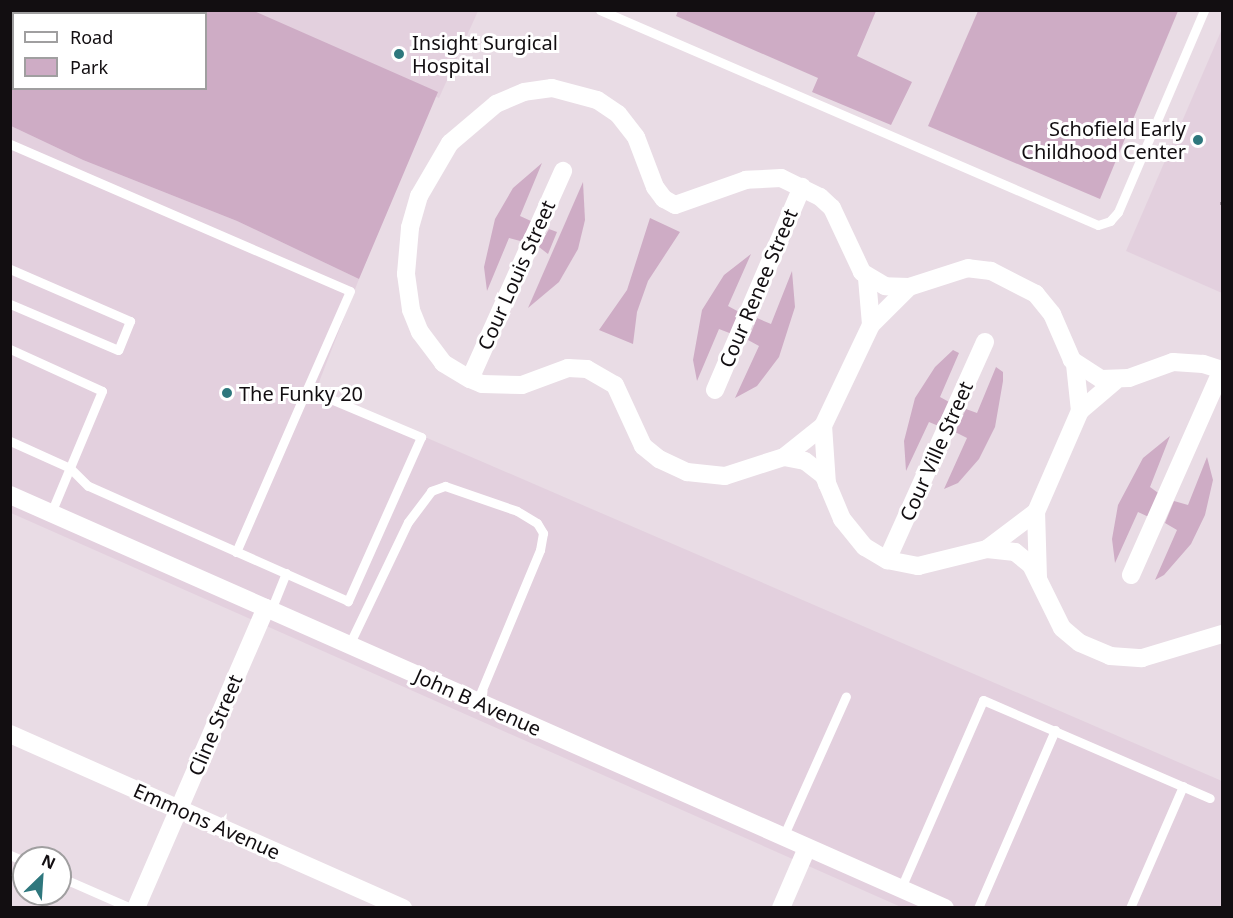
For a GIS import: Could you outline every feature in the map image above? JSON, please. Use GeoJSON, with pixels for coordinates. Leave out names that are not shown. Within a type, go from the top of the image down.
{"type":"FeatureCollection","features":[{"type":"Feature","properties":{"kind":"street"},"geometry":{"type":"LineString","coordinates":[[823,426],[776,459],[725,476],[708,476],[687,472],[659,459],[634,432],[615,386],[587,369],[568,368],[522,385],[482,384],[470,379],[443,363],[420,332],[411,310],[407,251],[419,196],[450,143],[496,104],[524,92],[552,88],[597,100],[618,114],[636,137],[655,187],[664,199],[675,205],[765,177],[802,187],[832,208],[867,278],[871,325]]}},
{"type":"Feature","properties":{"kind":"street","name":"Cour Louis Street"},"geometry":{"type":"LineString","coordinates":[[470,379],[563,171]]}},
{"type":"Feature","properties":{"kind":"street","name":"Cour Renee Street"},"geometry":{"type":"LineString","coordinates":[[715,390],[802,187]]}},
{"type":"Feature","properties":{"kind":"street"},"geometry":{"type":"LineString","coordinates":[[867,278],[885,286],[909,287],[968,268],[1002,276],[1036,294],[1052,314],[1075,364],[1080,411]]}},
{"type":"Feature","properties":{"kind":"street"},"geometry":{"type":"LineString","coordinates":[[827,486],[823,426],[871,325],[909,287]]}},
{"type":"Feature","properties":{"kind":"street","name":"Cour Ville Street"},"geometry":{"type":"LineString","coordinates":[[887,560],[985,342]]}},
{"type":"Feature","properties":{"kind":"street"},"geometry":{"type":"LineString","coordinates":[[1075,364],[1101,380],[1115,381],[1173,362],[1196,362],[1222,370],[1131,575]]}},
{"type":"Feature","properties":{"kind":"street"},"geometry":{"type":"LineString","coordinates":[[1038,579],[1036,512],[1080,411],[1115,381]]}},
{"type":"Feature","properties":{"kind":"street"},"geometry":{"type":"LineString","coordinates":[[776,459],[816,467],[837,510],[852,534],[887,560],[918,566],[934,565],[987,549],[1003,548],[1023,557],[1038,579],[1062,628],[1080,643],[1110,656],[1142,658],[1222,634]]}},
{"type":"Feature","properties":{"kind":"street","name":"John B Avenue"},"geometry":{"type":"LineString","coordinates":[[10,495],[945,908]]}},
{"type":"Feature","properties":{"kind":"street"},"geometry":{"type":"LineString","coordinates":[[987,549],[1036,512]]}},
{"type":"Feature","properties":{"kind":"street","name":"Cline Street"},"geometry":{"type":"LineString","coordinates":[[136,908],[268,609]]}},
{"type":"Feature","properties":{"kind":"street","name":"Emmons Avenue"},"geometry":{"type":"LineString","coordinates":[[10,734],[403,908]]}},
{"type":"Feature","properties":{"kind":"street"},"geometry":{"type":"LineString","coordinates":[[782,908],[807,848]]}},
{"type":"Feature","properties":{"kind":"lane"},"geometry":{"type":"LineString","coordinates":[[600,10],[1098,225],[1110,221],[1118,212],[1204,10]]}},
{"type":"Feature","properties":{"kind":"lane"},"geometry":{"type":"LineString","coordinates":[[10,144],[350,291],[236,552]]}},
{"type":"Feature","properties":{"kind":"lane"},"geometry":{"type":"LineString","coordinates":[[10,269],[130,321],[118,350],[10,304]]}},
{"type":"Feature","properties":{"kind":"lane"},"geometry":{"type":"LineString","coordinates":[[10,349],[102,391],[51,513]]}},
{"type":"Feature","properties":{"kind":"lane"},"geometry":{"type":"LineString","coordinates":[[10,441],[70,468],[87,486],[348,601],[421,437],[307,389]]}},
{"type":"Feature","properties":{"kind":"lane"},"geometry":{"type":"LineString","coordinates":[[349,645],[408,522],[430,491],[445,486],[517,512],[537,523],[543,533],[540,550],[477,701]]}},
{"type":"Feature","properties":{"kind":"lane"},"geometry":{"type":"LineString","coordinates":[[268,609],[286,573]]}},
{"type":"Feature","properties":{"kind":"lane"},"geometry":{"type":"LineString","coordinates":[[783,837],[846,696]]}},
{"type":"Feature","properties":{"kind":"lane"},"geometry":{"type":"LineString","coordinates":[[901,888],[983,700],[1210,798]]}},
{"type":"Feature","properties":{"kind":"lane"},"geometry":{"type":"LineString","coordinates":[[978,908],[1055,730]]}},
{"type":"Feature","properties":{"kind":"lane"},"geometry":{"type":"LineString","coordinates":[[1130,908],[1184,786]]}},
{"type":"Feature","properties":{"kind":"lane"},"geometry":{"type":"LineString","coordinates":[[72,882],[131,908]]}},
{"type":"Feature","properties":{"kind":"path"},"geometry":{"type":"LineString","coordinates":[[1222,201],[1222,207]]}},
{"type":"Feature","properties":{"kind":"shaded area","name":"Insight Surgical Hospital"},"geometry":{"type":"Polygon","coordinates":[[[241,11],[478,11],[439,98],[241,11]]]}},
{"type":"Feature","properties":{"kind":"shaded area","name":"Schofield Early Childhood Center"},"geometry":{"type":"Polygon","coordinates":[[[1222,29],[1222,293],[1126,251],[1222,29]]]}},
{"type":"Feature","properties":{"kind":"shaded area"},"geometry":{"type":"Polygon","coordinates":[[[11,126],[83,160],[237,221],[359,279],[316,390],[1222,781],[1222,907],[901,907],[11,513],[11,126]]]}},
{"type":"Feature","properties":{"kind":"green space"},"geometry":{"type":"Polygon","coordinates":[[[11,10],[254,11],[438,92],[359,279],[237,221],[83,160],[11,126],[11,10]]]}},
{"type":"Feature","properties":{"kind":"green space"},"geometry":{"type":"Polygon","coordinates":[[[678,11],[876,11],[857,56],[912,82],[891,125],[812,92],[818,78],[676,16],[678,11]]]}},
{"type":"Feature","properties":{"kind":"green space"},"geometry":{"type":"Polygon","coordinates":[[[978,11],[1178,11],[1100,199],[928,126],[978,11]]]}},
{"type":"Feature","properties":{"kind":"green space"},"geometry":{"type":"Polygon","coordinates":[[[542,163],[520,216],[531,221],[524,242],[509,238],[487,291],[484,267],[495,219],[513,188],[542,163]]]}},
{"type":"Feature","properties":{"kind":"green space"},"geometry":{"type":"Polygon","coordinates":[[[583,182],[585,220],[578,249],[559,282],[528,308],[583,182]]]}},
{"type":"Feature","properties":{"kind":"green space"},"geometry":{"type":"Polygon","coordinates":[[[650,218],[680,232],[648,281],[637,312],[633,344],[599,330],[627,290],[650,218]]]}},
{"type":"Feature","properties":{"kind":"green space"},"geometry":{"type":"Polygon","coordinates":[[[549,229],[557,232],[548,254],[539,247],[549,229]]]}},
{"type":"Feature","properties":{"kind":"green space"},"geometry":{"type":"Polygon","coordinates":[[[751,254],[728,306],[741,313],[732,334],[719,329],[697,381],[693,360],[702,310],[724,275],[751,254]]]}},
{"type":"Feature","properties":{"kind":"green space"},"geometry":{"type":"Polygon","coordinates":[[[792,271],[795,307],[779,357],[757,386],[735,398],[759,346],[748,340],[757,318],[771,324],[792,271]]]}},
{"type":"Feature","properties":{"kind":"green space"},"geometry":{"type":"Polygon","coordinates":[[[953,350],[959,353],[940,397],[951,403],[941,427],[929,422],[906,471],[904,441],[915,398],[935,367],[953,350]]]}},
{"type":"Feature","properties":{"kind":"green space"},"geometry":{"type":"Polygon","coordinates":[[[996,367],[1003,372],[1003,381],[995,427],[979,459],[958,483],[944,489],[967,438],[955,432],[966,409],[977,413],[996,367]]]}},
{"type":"Feature","properties":{"kind":"green space"},"geometry":{"type":"Polygon","coordinates":[[[1170,436],[1150,487],[1161,495],[1151,518],[1138,512],[1115,563],[1112,539],[1118,505],[1143,458],[1170,436]]]}},
{"type":"Feature","properties":{"kind":"green space"},"geometry":{"type":"Polygon","coordinates":[[[1207,457],[1213,480],[1205,515],[1191,544],[1164,575],[1155,580],[1177,530],[1165,523],[1174,501],[1188,505],[1207,457]]]}},
{"type":"Feature","properties":{"kind":"place","name":"Insight Surgical Hospital"},"geometry":{"type":"Point","coordinates":[399,54]}},
{"type":"Feature","properties":{"kind":"place","name":"Schofield Early Childhood Center"},"geometry":{"type":"Point","coordinates":[1198,140]}},
{"type":"Feature","properties":{"kind":"place","name":"The Funky 20"},"geometry":{"type":"Point","coordinates":[227,393]}}]}
